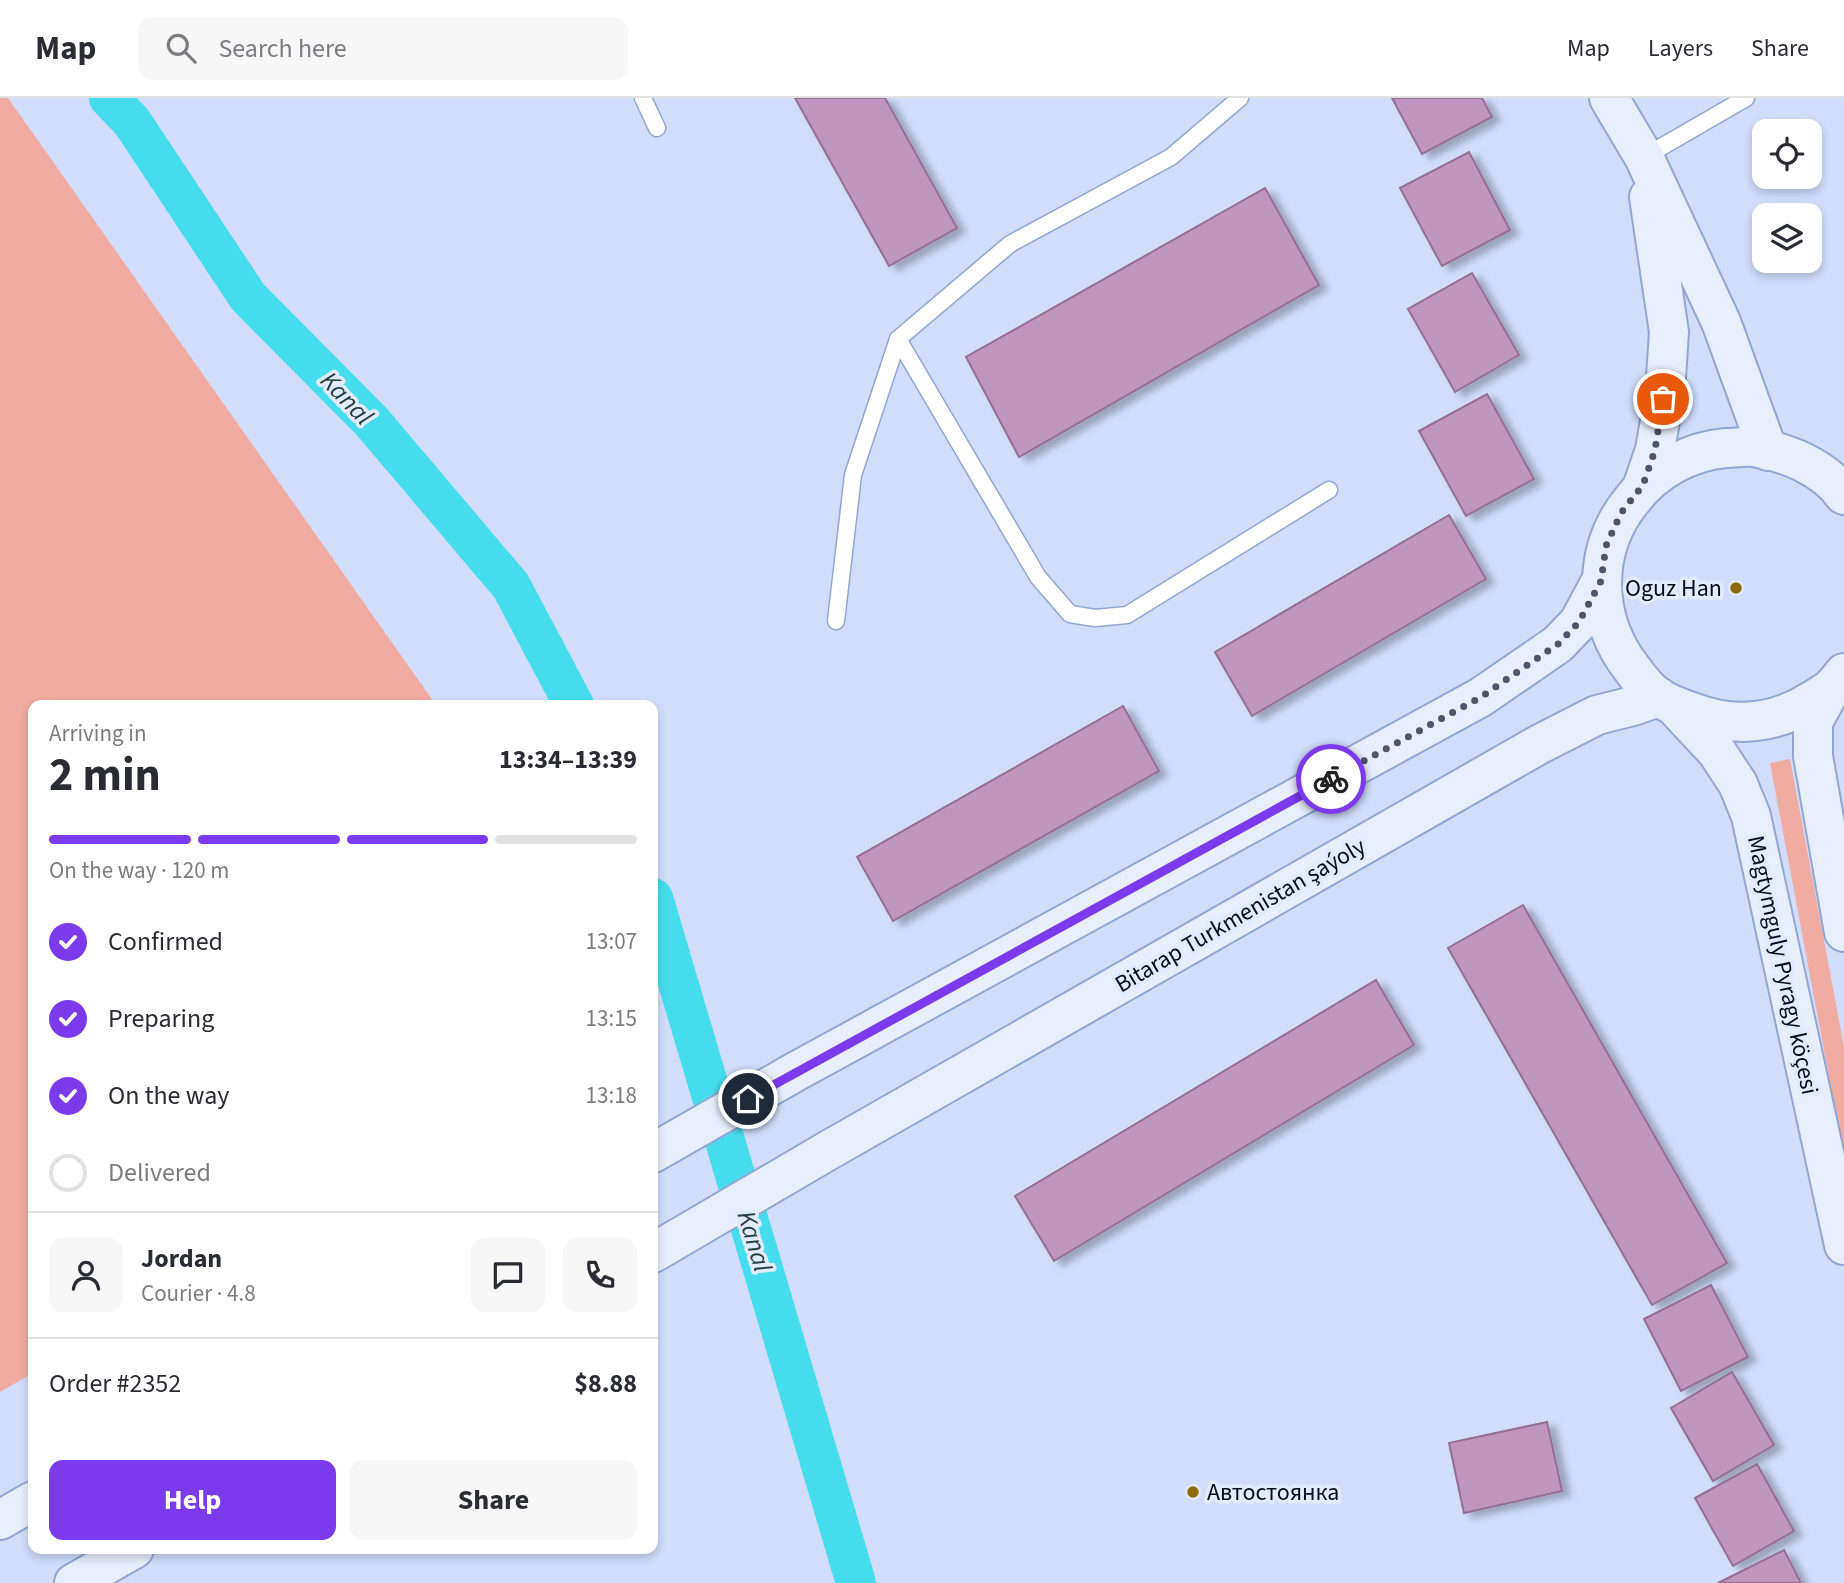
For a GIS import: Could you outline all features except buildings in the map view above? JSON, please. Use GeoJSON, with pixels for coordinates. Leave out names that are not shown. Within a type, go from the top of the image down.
{"type":"FeatureCollection","features":[{"type":"Feature","properties":{"kind":"main road"},"geometry":{"type":"LineString","coordinates":[[1609,98],[1644,157],[1721,322],[1768,451]]}},
{"type":"Feature","properties":{"kind":"main road"},"geometry":{"type":"LineString","coordinates":[[1643,485],[1655,450],[1666,377],[1669,332],[1644,157]]}},
{"type":"Feature","properties":{"kind":"main road"},"geometry":{"type":"LineString","coordinates":[[658,1150],[795,1072],[1481,697],[1558,644],[1579,622],[1601,581],[1606,546],[1621,513],[1643,485],[1675,462],[1711,449],[1750,447],[1830,468],[1844,495]]}},
{"type":"Feature","properties":{"kind":"main road","name":"Magtymguly Pyragy köçesi"},"geometry":{"type":"LineString","coordinates":[[1601,581],[1605,619],[1620,654],[1644,684],[1667,702],[1717,752],[1738,784],[1751,816],[1844,1245]]}},
{"type":"Feature","properties":{"kind":"main road"},"geometry":{"type":"LineString","coordinates":[[1667,702],[1714,720],[1755,722],[1796,711],[1837,681]]}},
{"type":"Feature","properties":{"kind":"main road"},"geometry":{"type":"LineString","coordinates":[[1837,681],[1813,722],[1813,756],[1844,932]]}},
{"type":"Feature","properties":{"kind":"main road","name":"Bitarap Turkmenistan şaýoly"},"geometry":{"type":"LineString","coordinates":[[658,1250],[1540,744],[1597,715],[1633,706],[1667,702]]}},
{"type":"Feature","properties":{"kind":"main road"},"geometry":{"type":"LineString","coordinates":[[0,1520],[28,1504]]}},
{"type":"Feature","properties":{"kind":"main road"},"geometry":{"type":"LineString","coordinates":[[74,1583],[125,1554]]}},
{"type":"Feature","properties":{"kind":"lane"},"geometry":{"type":"LineString","coordinates":[[643,98],[657,128]]}},
{"type":"Feature","properties":{"kind":"lane"},"geometry":{"type":"LineString","coordinates":[[836,621],[853,475],[898,339],[1010,244],[1171,157],[1240,98]]}},
{"type":"Feature","properties":{"kind":"lane"},"geometry":{"type":"LineString","coordinates":[[1644,157],[1746,98]]}},
{"type":"Feature","properties":{"kind":"lane"},"geometry":{"type":"LineString","coordinates":[[898,339],[1038,577],[1070,614],[1094,618],[1126,615],[1329,490]]}},
{"type":"Feature","properties":{"kind":"shaded area"},"geometry":{"type":"Polygon","coordinates":[[[0,98],[8,98],[432,700],[28,700],[28,1376],[0,1392],[0,98]]]}},
{"type":"Feature","properties":{"kind":"shaded area"},"geometry":{"type":"Polygon","coordinates":[[[1790,759],[1844,1047],[1844,1157],[1770,763],[1790,759]]]}},
{"type":"Feature","properties":{"kind":"waterway","name":"Kanal"},"geometry":{"type":"LineString","coordinates":[[109,98],[132,122],[248,297],[372,422],[511,586],[571,700]]}},
{"type":"Feature","properties":{"kind":"waterway","name":"Kanal"},"geometry":{"type":"LineString","coordinates":[[658,915],[856,1583]]}},
{"type":"Feature","properties":{"kind":"way so far"},"geometry":{"type":"LineString","coordinates":[[1331,779],[1481,697],[1558,644],[1579,622],[1601,581],[1606,546],[1621,513],[1643,485],[1655,450],[1663,399]]}},
{"type":"Feature","properties":{"kind":"place","name":"Oguz Han"},"geometry":{"type":"Point","coordinates":[1736,588]}},
{"type":"Feature","properties":{"kind":"place","name":"Автостоянка"},"geometry":{"type":"Point","coordinates":[1193,1492]}},
{"type":"Feature","properties":{"kind":"route"},"geometry":{"type":"LineString","coordinates":[[748,1099],[1331,779]]}}]}
